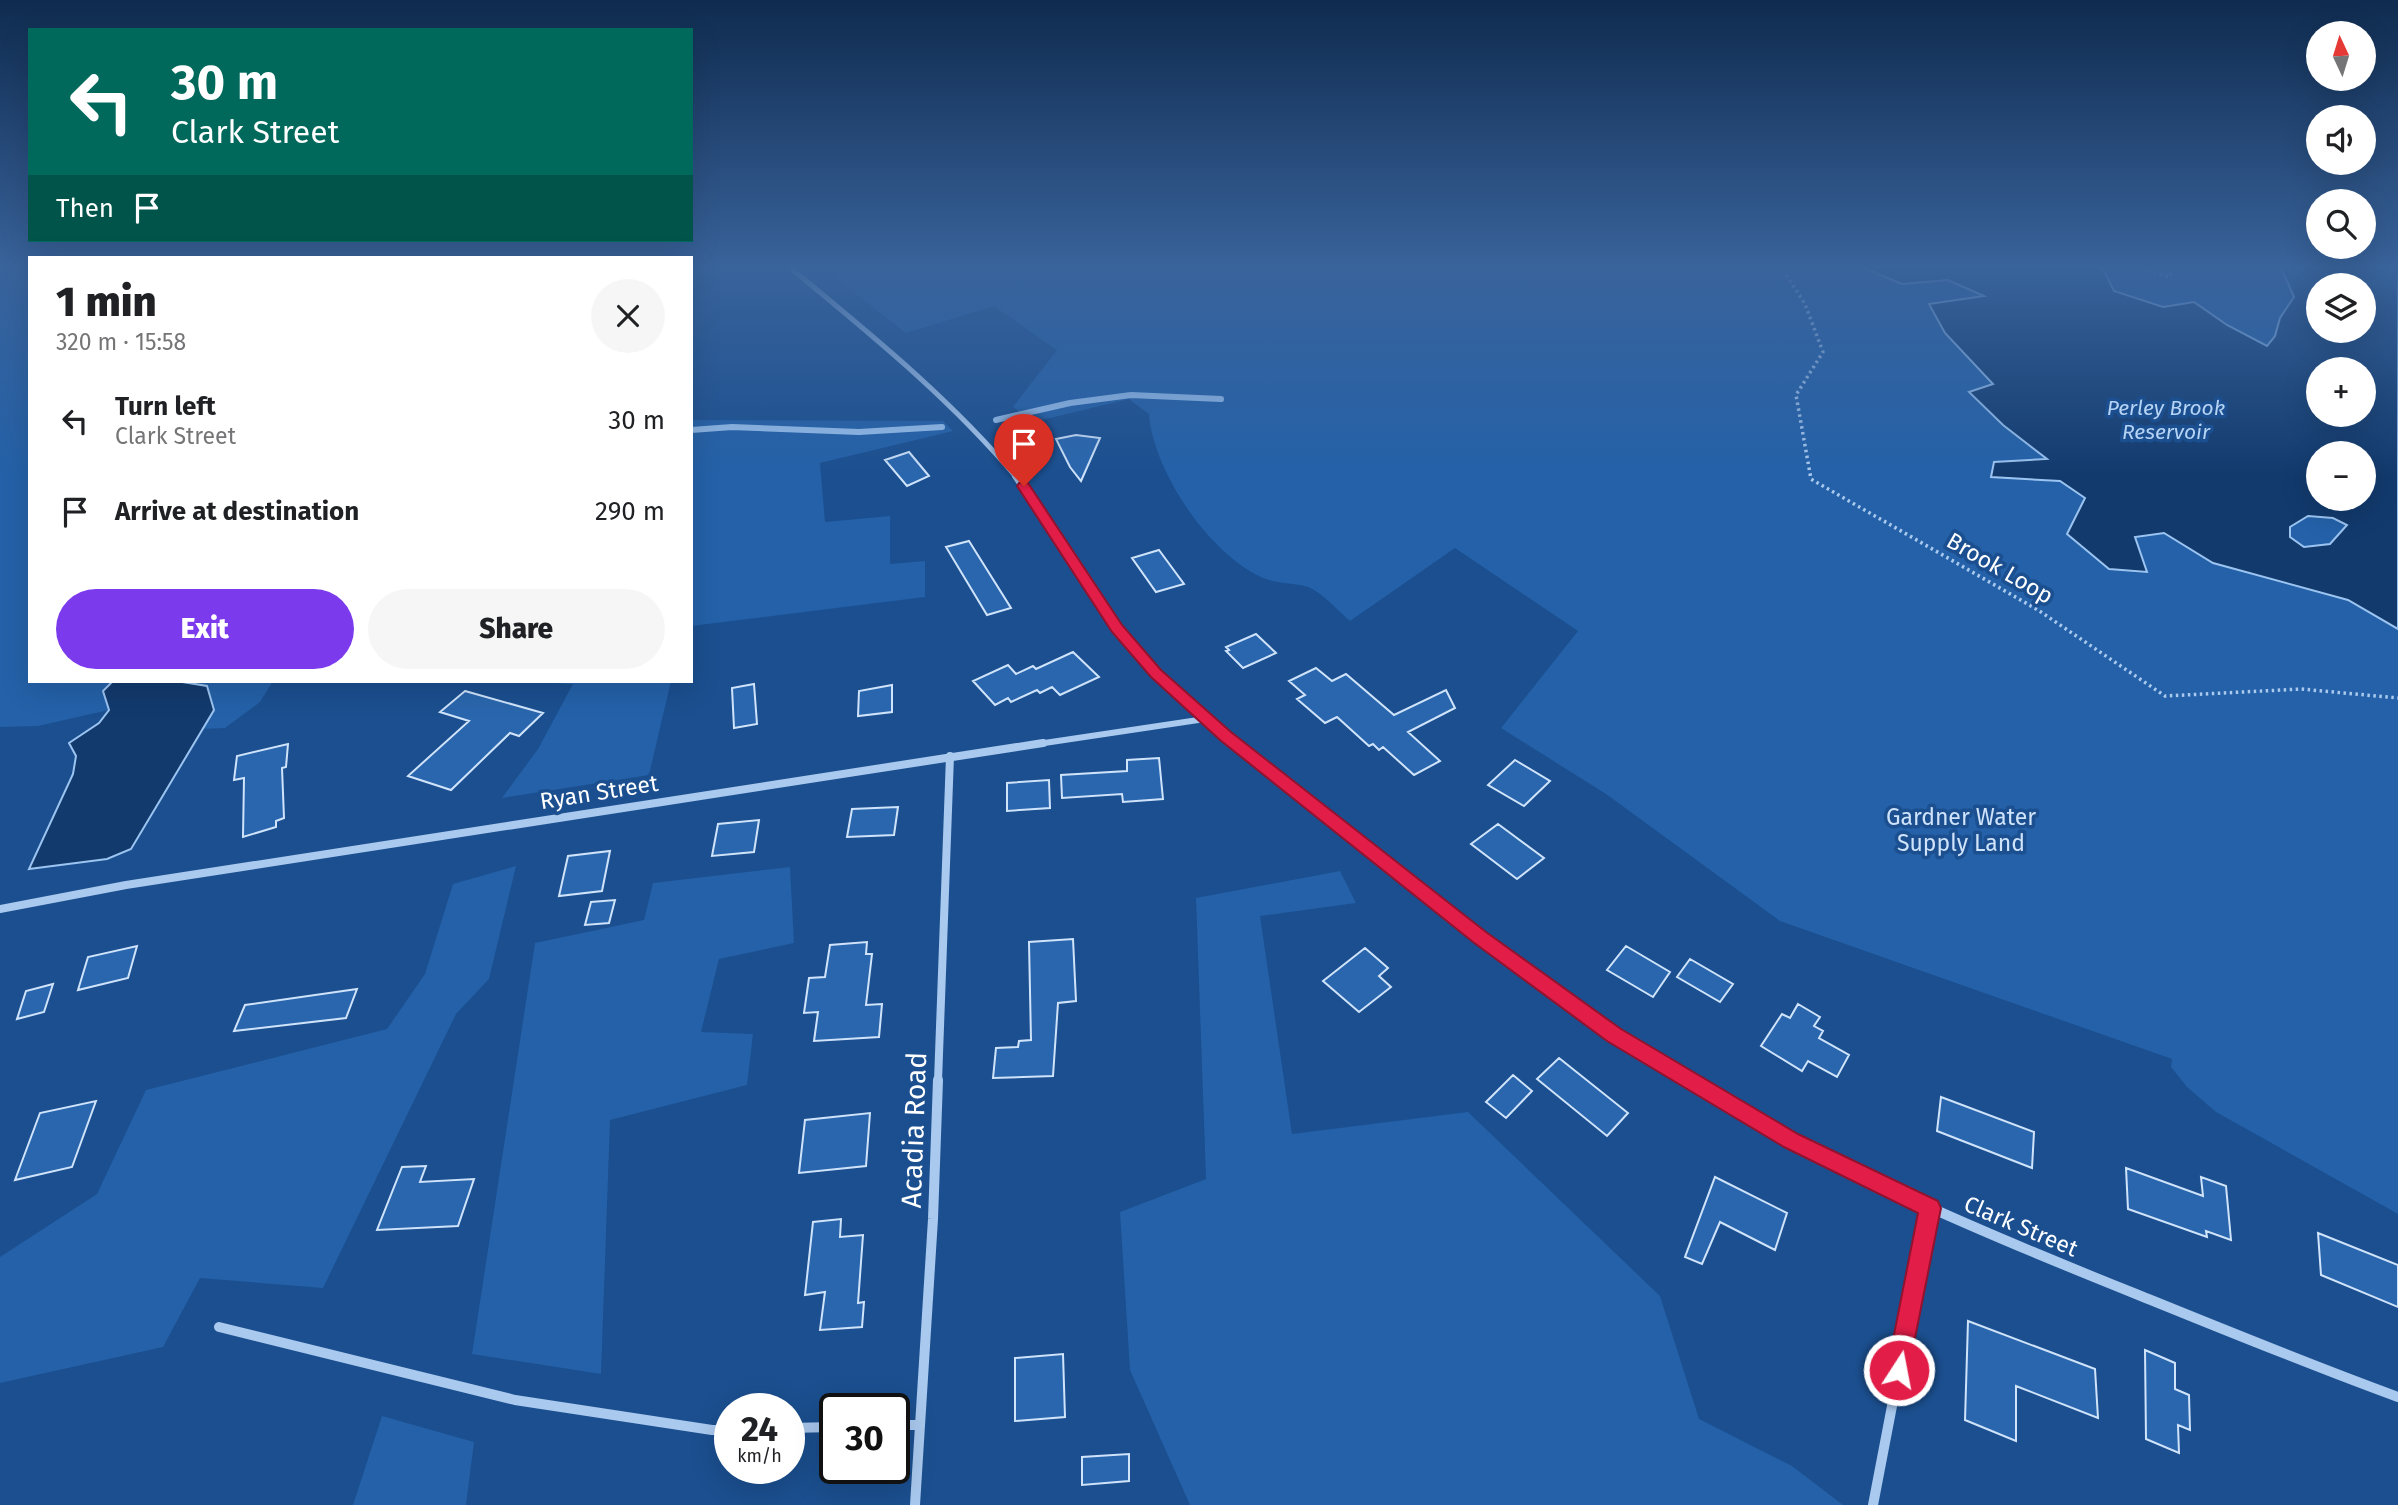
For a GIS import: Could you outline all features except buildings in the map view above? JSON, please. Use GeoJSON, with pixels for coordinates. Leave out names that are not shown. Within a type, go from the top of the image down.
{"type":"FeatureCollection","features":[{"type":"Feature","properties":{"kind":"street","name":"Clark Street"},"geometry":{"type":"LineString","coordinates":[[872,335],[985,440],[1024,486],[1117,628],[1156,673],[1205,719],[1480,937],[1614,1035],[1791,1140],[1930,1208],[2003,1241],[2398,1397]]}},
{"type":"Feature","properties":{"kind":"street","name":"Ryan Street"},"geometry":{"type":"LineString","coordinates":[[0,909],[125,885],[950,756],[1205,719]]}},
{"type":"Feature","properties":{"kind":"street","name":"Acadia Road"},"geometry":{"type":"LineString","coordinates":[[915,1505],[933,1219],[950,756]]}},
{"type":"Feature","properties":{"kind":"street"},"geometry":{"type":"LineString","coordinates":[[1873,1505],[1930,1208]]}},
{"type":"Feature","properties":{"kind":"street"},"geometry":{"type":"LineString","coordinates":[[219,1327],[515,1400],[714,1430]]}},
{"type":"Feature","properties":{"kind":"street"},"geometry":{"type":"LineString","coordinates":[[910,1425],[920,1425]]}},
{"type":"Feature","properties":{"kind":"path","name":"Brook Loop"},"geometry":{"type":"LineString","coordinates":[[1817,335],[1823,352],[1796,395],[1811,479],[2038,610],[2165,696],[2301,690],[2398,698]]}},
{"type":"Feature","properties":{"kind":"green space"},"geometry":{"type":"Polygon","coordinates":[[[0,335],[28,335],[28,683],[111,683],[103,691],[109,710],[38,726],[0,727],[0,335]]]}},
{"type":"Feature","properties":{"kind":"green space","name":"Gardner Water Supply Land"},"geometry":{"type":"Polygon","coordinates":[[[1036,335],[2306,335],[2306,343],[2376,343],[2376,335],[2398,335],[2398,1214],[2216,1112],[2187,1087],[2171,1067],[2172,1059],[1780,921],[1606,794],[1501,728],[1578,631],[1455,548],[1350,621],[1314,590],[1266,579],[1245,568],[1206,533],[1173,486],[1161,461],[1149,414],[1129,399],[1033,422],[1013,407],[1057,350],[1036,335]]]}},
{"type":"Feature","properties":{"kind":"green space"},"geometry":{"type":"Polygon","coordinates":[[[693,420],[943,421],[953,431],[820,463],[825,522],[890,516],[890,564],[925,561],[925,597],[693,626],[693,420]]]}},
{"type":"Feature","properties":{"kind":"green space"},"geometry":{"type":"Polygon","coordinates":[[[179,683],[272,683],[260,702],[225,728],[202,729],[214,710],[179,683]]]}},
{"type":"Feature","properties":{"kind":"green space"},"geometry":{"type":"Polygon","coordinates":[[[552,683],[671,683],[649,775],[502,798],[538,749],[573,684],[552,683]]]}},
{"type":"Feature","properties":{"kind":"green space"},"geometry":{"type":"Polygon","coordinates":[[[516,866],[489,979],[456,1014],[323,1288],[200,1278],[163,1347],[0,1383],[0,1257],[97,1194],[146,1090],[387,1029],[425,974],[453,884],[516,866]]]}},
{"type":"Feature","properties":{"kind":"green space"},"geometry":{"type":"Polygon","coordinates":[[[790,867],[794,943],[719,959],[701,1032],[753,1034],[747,1085],[610,1120],[601,1374],[472,1354],[535,943],[644,920],[653,883],[790,867]]]}},
{"type":"Feature","properties":{"kind":"green space"},"geometry":{"type":"Polygon","coordinates":[[[1340,871],[1356,903],[1260,916],[1292,1134],[1468,1112],[1660,1296],[1699,1419],[1792,1466],[1843,1505],[1190,1505],[1130,1370],[1120,1212],[1206,1179],[1196,898],[1340,871]]]}},
{"type":"Feature","properties":{"kind":"green space"},"geometry":{"type":"Polygon","coordinates":[[[382,1416],[474,1442],[466,1505],[353,1505],[382,1416]]]}},
{"type":"Feature","properties":{"kind":"water","name":"Perley Brook Reservoir"},"geometry":{"type":"Polygon","coordinates":[[[1947,335],[2246,335],[2267,346],[2275,335],[2306,335],[2306,343],[2376,343],[2376,335],[2398,335],[2398,629],[2348,600],[2213,563],[2164,533],[2135,537],[2147,572],[2109,569],[2067,534],[2085,498],[2060,481],[1991,477],[1994,462],[2047,459],[2003,425],[1969,392],[1993,384],[1947,335]],[[2308,516],[2290,527],[2290,537],[2304,547],[2330,544],[2347,525],[2333,518],[2308,516]]]}},
{"type":"Feature","properties":{"kind":"water"},"geometry":{"type":"Polygon","coordinates":[[[111,683],[188,683],[207,686],[214,710],[131,849],[107,859],[29,869],[73,774],[76,756],[69,743],[99,723],[109,710],[103,691],[111,683]]]}},
{"type":"Feature","properties":{"kind":"waterway"},"geometry":{"type":"LineString","coordinates":[[996,420],[1070,403],[1131,395],[1221,399]]}},
{"type":"Feature","properties":{"kind":"waterway"},"geometry":{"type":"LineString","coordinates":[[693,430],[732,427],[859,432],[942,427]]}},
{"type":"Feature","properties":{"kind":"route"},"geometry":{"type":"LineString","coordinates":[[1024,486],[1117,628],[1156,673],[1226,736],[1480,937],[1614,1035],[1791,1140],[1930,1208],[1899,1370]]}}]}
